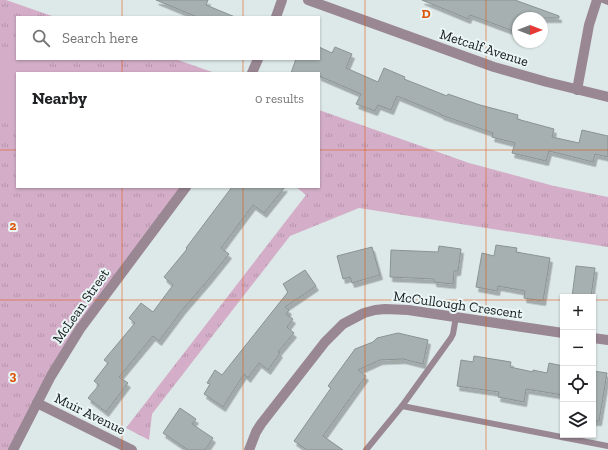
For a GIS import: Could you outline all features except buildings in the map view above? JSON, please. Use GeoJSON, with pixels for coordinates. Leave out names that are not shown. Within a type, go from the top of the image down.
{"type":"FeatureCollection","features":[{"type":"Feature","properties":{"kind":"street"},"geometry":{"type":"LineString","coordinates":[[276,16],[282,0]]}},
{"type":"Feature","properties":{"kind":"street","name":"Metcalf Avenue"},"geometry":{"type":"LineString","coordinates":[[308,0],[471,60],[520,76],[608,97]]}},
{"type":"Feature","properties":{"kind":"street"},"geometry":{"type":"LineString","coordinates":[[577,90],[589,25],[597,0]]}},
{"type":"Feature","properties":{"kind":"street"},"geometry":{"type":"LineString","coordinates":[[252,72],[258,60]]}},
{"type":"Feature","properties":{"kind":"street","name":"McLean Street"},"geometry":{"type":"LineString","coordinates":[[13,450],[36,403],[80,329],[185,188]]}},
{"type":"Feature","properties":{"kind":"street","name":"McCullough Crescent"},"geometry":{"type":"LineString","coordinates":[[249,450],[261,424],[325,342],[343,324],[364,313],[385,309],[408,310],[560,333]]}},
{"type":"Feature","properties":{"kind":"street"},"geometry":{"type":"LineString","coordinates":[[596,338],[608,340]]}},
{"type":"Feature","properties":{"kind":"street","name":"Muir Avenue"},"geometry":{"type":"LineString","coordinates":[[36,403],[132,450]]}},
{"type":"Feature","properties":{"kind":"lane"},"geometry":{"type":"LineString","coordinates":[[603,0],[608,2]]}},
{"type":"Feature","properties":{"kind":"lane"},"geometry":{"type":"LineString","coordinates":[[366,450],[402,406],[453,334],[456,318]]}},
{"type":"Feature","properties":{"kind":"lane"},"geometry":{"type":"LineString","coordinates":[[402,406],[608,446]]}},
{"type":"Feature","properties":{"kind":"green space"},"geometry":{"type":"Polygon","coordinates":[[[0,0],[6,0],[52,16],[16,16],[16,60],[178,60],[212,72],[16,72],[16,188],[185,188],[97,306],[13,450],[0,450],[0,0]]]}},
{"type":"Feature","properties":{"kind":"green space"},"geometry":{"type":"Polygon","coordinates":[[[0,54],[16,54],[16,60],[47,60],[46,72],[16,72],[16,123],[0,123],[0,54]]]}},
{"type":"Feature","properties":{"kind":"green space"},"geometry":{"type":"Polygon","coordinates":[[[320,110],[469,163],[554,186],[608,197],[608,247],[359,208],[290,236],[152,414],[149,440],[126,428],[306,195],[297,188],[320,188],[320,110]]]}}]}
